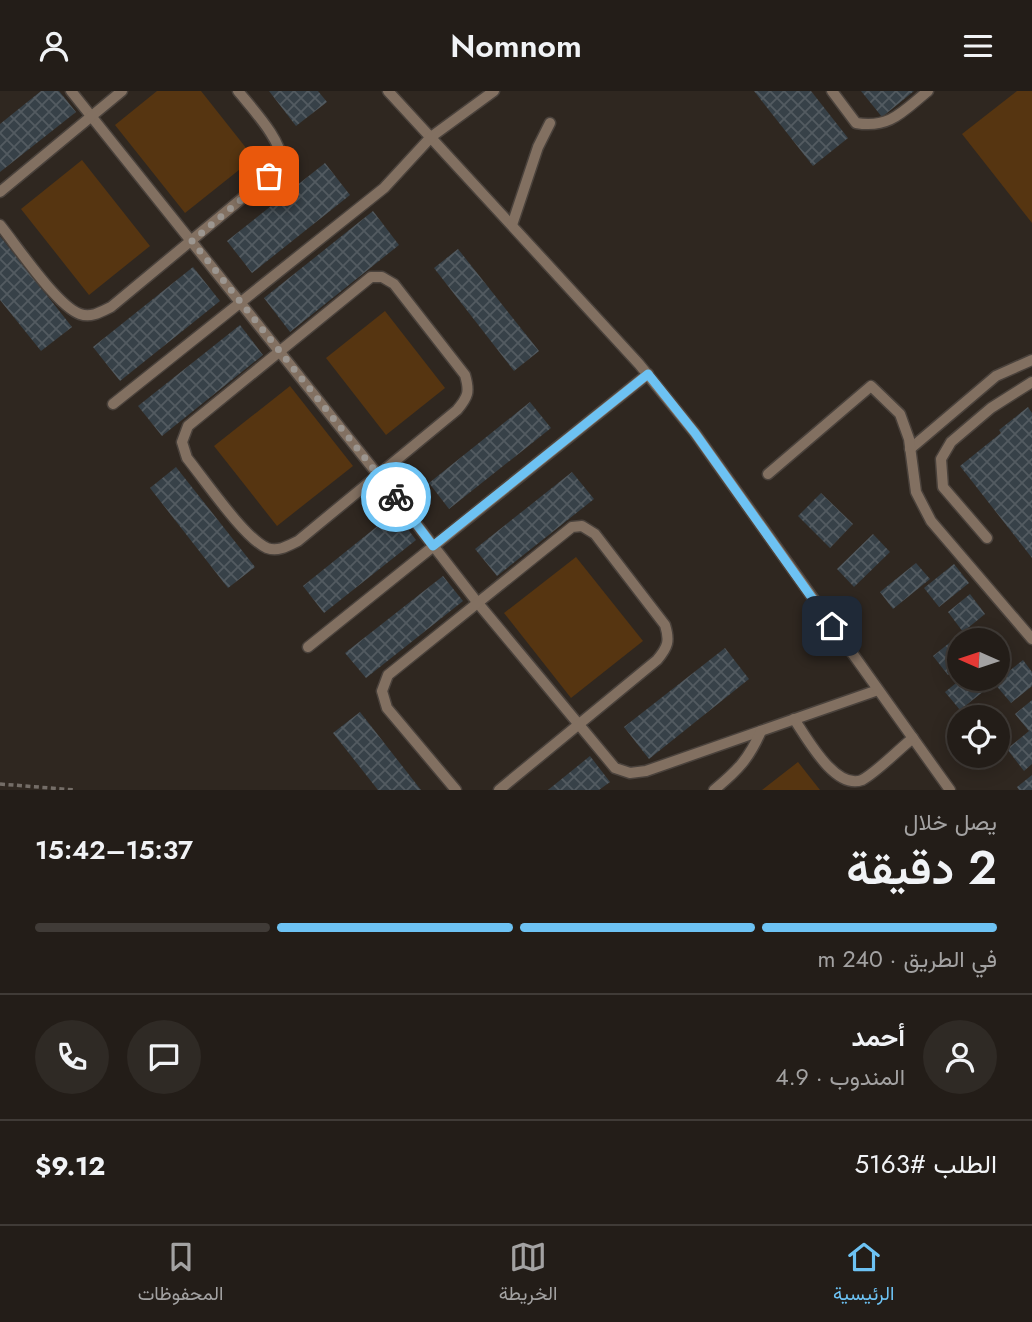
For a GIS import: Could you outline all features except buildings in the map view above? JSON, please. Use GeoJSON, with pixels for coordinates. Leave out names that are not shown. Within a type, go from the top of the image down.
{"type":"FeatureCollection","features":[{"type":"Feature","properties":{"kind":"lane"},"geometry":{"type":"LineString","coordinates":[[71,91],[477,602],[615,768],[630,773],[646,771],[878,690]]}},
{"type":"Feature","properties":{"kind":"lane"},"geometry":{"type":"LineString","coordinates":[[0,192],[122,91]]}},
{"type":"Feature","properties":{"kind":"lane"},"geometry":{"type":"LineString","coordinates":[[0,225],[64,305],[80,314],[92,316],[111,307],[269,176],[279,164],[281,155],[277,141],[238,91]]}},
{"type":"Feature","properties":{"kind":"lane"},"geometry":{"type":"LineString","coordinates":[[388,91],[648,374],[695,433],[950,790]]}},
{"type":"Feature","properties":{"kind":"lane"},"geometry":{"type":"LineString","coordinates":[[113,404],[384,188],[431,138],[494,91]]}},
{"type":"Feature","properties":{"kind":"lane"},"geometry":{"type":"LineString","coordinates":[[832,91],[856,123],[872,125],[886,123],[928,91]]}},
{"type":"Feature","properties":{"kind":"lane"},"geometry":{"type":"LineString","coordinates":[[512,225],[538,147],[550,123]]}},
{"type":"Feature","properties":{"kind":"lane"},"geometry":{"type":"LineString","coordinates":[[371,277],[382,277],[394,284],[465,375],[469,389],[467,398],[457,410],[377,475],[298,541],[280,549],[268,548],[252,539],[187,458],[182,442],[188,426],[371,277]]}},
{"type":"Feature","properties":{"kind":"lane"},"geometry":{"type":"LineString","coordinates":[[910,449],[996,376],[1032,360]]}},
{"type":"Feature","properties":{"kind":"lane"},"geometry":{"type":"LineString","coordinates":[[308,647],[648,374]]}},
{"type":"Feature","properties":{"kind":"lane"},"geometry":{"type":"LineString","coordinates":[[768,474],[871,386],[900,414],[910,449],[916,492],[931,521],[1032,639]]}},
{"type":"Feature","properties":{"kind":"lane"},"geometry":{"type":"LineString","coordinates":[[987,538],[943,487],[941,459],[951,442],[981,416],[1031,386]]}},
{"type":"Feature","properties":{"kind":"lane"},"geometry":{"type":"LineString","coordinates":[[456,790],[387,708],[382,691],[388,675],[572,527],[582,526],[594,534],[665,625],[668,647],[657,660],[499,790]]}},
{"type":"Feature","properties":{"kind":"lane"},"geometry":{"type":"LineString","coordinates":[[794,719],[835,776],[847,782],[861,781],[913,738]]}},
{"type":"Feature","properties":{"kind":"lane"},"geometry":{"type":"LineString","coordinates":[[714,790],[740,769],[761,731]]}},
{"type":"Feature","properties":{"kind":"path"},"geometry":{"type":"LineString","coordinates":[[0,783],[75,790]]}},
{"type":"Feature","properties":{"kind":"shaded area"},"geometry":{"type":"Polygon","coordinates":[[[157,91],[201,91],[254,158],[185,213],[115,125],[157,91]]]}},
{"type":"Feature","properties":{"kind":"shaded area"},"geometry":{"type":"Polygon","coordinates":[[[1017,91],[1032,91],[1032,223],[962,134],[1017,91]]]}},
{"type":"Feature","properties":{"kind":"shaded area"},"geometry":{"type":"Polygon","coordinates":[[[82,160],[150,246],[89,295],[21,209],[82,160]]]}},
{"type":"Feature","properties":{"kind":"shaded area"},"geometry":{"type":"Polygon","coordinates":[[[385,311],[445,388],[386,435],[326,358],[385,311]]]}},
{"type":"Feature","properties":{"kind":"shaded area"},"geometry":{"type":"Polygon","coordinates":[[[290,386],[353,466],[277,526],[214,446],[290,386]]]}},
{"type":"Feature","properties":{"kind":"shaded area"},"geometry":{"type":"Polygon","coordinates":[[[576,557],[643,641],[571,698],[504,613],[576,557]]]}},
{"type":"Feature","properties":{"kind":"shaded area"},"geometry":{"type":"Polygon","coordinates":[[[798,762],[820,790],[762,790],[798,762]]]}},
{"type":"Feature","properties":{"kind":"way so far"},"geometry":{"type":"LineString","coordinates":[[269,176],[192,241],[396,497]]}},
{"type":"Feature","properties":{"kind":"route"},"geometry":{"type":"LineString","coordinates":[[396,497],[433,546],[648,374],[695,433],[832,626]]}}]}
